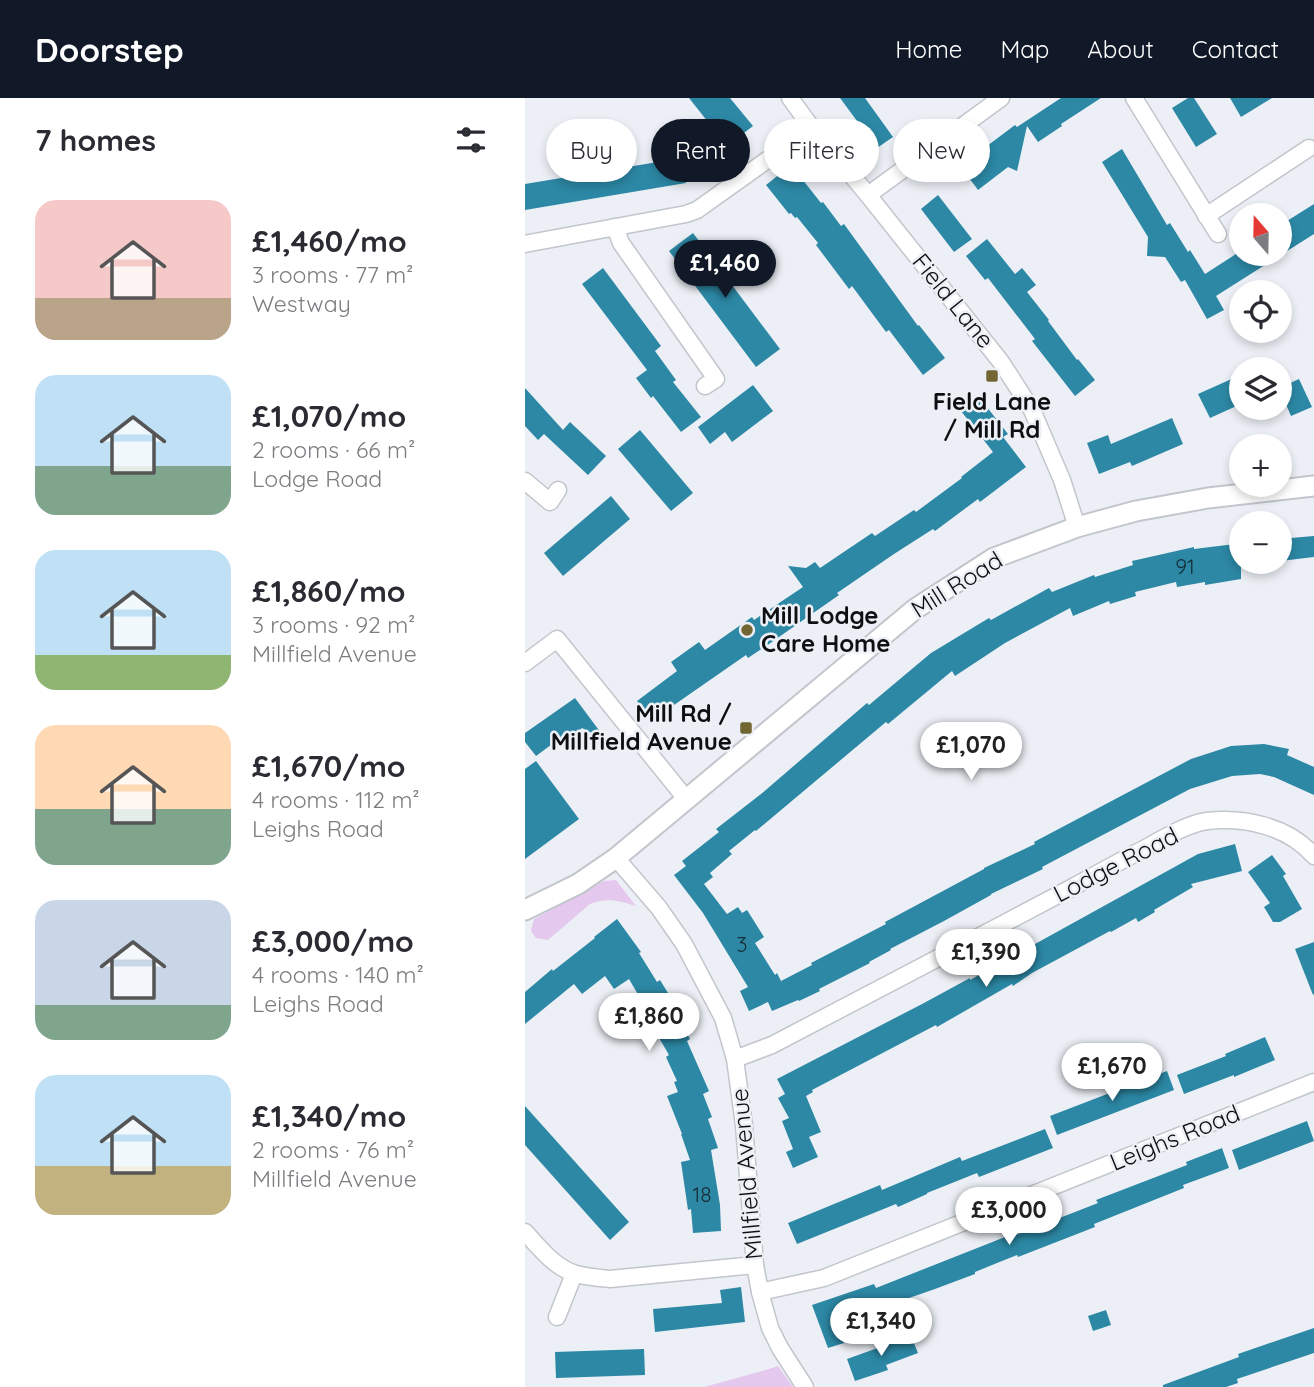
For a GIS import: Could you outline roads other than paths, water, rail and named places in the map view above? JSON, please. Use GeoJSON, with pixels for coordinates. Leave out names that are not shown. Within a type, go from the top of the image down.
{"type":"FeatureCollection","features":[{"type":"Feature","properties":{"kind":"street","name":"Field Lane"},"geometry":{"type":"LineString","coordinates":[[790,98],[805,119]]}},
{"type":"Feature","properties":{"kind":"street"},"geometry":{"type":"LineString","coordinates":[[868,195],[1001,98]]}},
{"type":"Feature","properties":{"kind":"street"},"geometry":{"type":"LineString","coordinates":[[1134,98],[1218,234]]}},
{"type":"Feature","properties":{"kind":"street"},"geometry":{"type":"LineString","coordinates":[[1206,216],[1308,146]]}},
{"type":"Feature","properties":{"kind":"street"},"geometry":{"type":"LineString","coordinates":[[525,244],[686,214],[697,210],[764,162]]}},
{"type":"Feature","properties":{"kind":"street","name":"Field Lane"},"geometry":{"type":"LineString","coordinates":[[857,182],[1001,362],[1032,410],[1062,480],[1077,527]]}},
{"type":"Feature","properties":{"kind":"street"},"geometry":{"type":"LineString","coordinates":[[615,227],[621,243],[716,379],[705,386]]}},
{"type":"Feature","properties":{"kind":"street"},"geometry":{"type":"LineString","coordinates":[[525,481],[550,502],[558,490]]}},
{"type":"Feature","properties":{"kind":"street","name":"Mill Road"},"geometry":{"type":"LineString","coordinates":[[525,911],[578,884],[617,858],[915,609],[994,558],[1077,527],[1136,511],[1208,498],[1314,486]]}},
{"type":"Feature","properties":{"kind":"street"},"geometry":{"type":"LineString","coordinates":[[527,657],[557,639],[687,800]]}},
{"type":"Feature","properties":{"kind":"street","name":"Lodge Road"},"geometry":{"type":"LineString","coordinates":[[735,1059],[772,1045],[1173,833],[1205,821],[1229,821],[1278,829],[1294,838],[1314,856]]}},
{"type":"Feature","properties":{"kind":"street","name":"Millfield Avenue"},"geometry":{"type":"LineString","coordinates":[[617,858],[659,908],[684,944],[723,1018],[735,1059],[744,1125],[755,1265],[760,1292],[770,1328],[805,1387]]}},
{"type":"Feature","properties":{"kind":"street","name":"Leighs Road"},"geometry":{"type":"LineString","coordinates":[[760,1292],[824,1278],[1314,1082]]}},
{"type":"Feature","properties":{"kind":"street"},"geometry":{"type":"LineString","coordinates":[[525,1233],[558,1265],[574,1274],[610,1279],[755,1265]]}},
{"type":"Feature","properties":{"kind":"street"},"geometry":{"type":"LineString","coordinates":[[557,1317],[574,1274]]}},
{"type":"Feature","properties":{"kind":"place","name":"Field Lane / Mill Rd"},"geometry":{"type":"Point","coordinates":[992,376]}},
{"type":"Feature","properties":{"kind":"place","name":"Mill Lodge Care Home"},"geometry":{"type":"Point","coordinates":[747,630]}},
{"type":"Feature","properties":{"kind":"place","name":"Mill Rd / Millfield Avenue"},"geometry":{"type":"Point","coordinates":[746,728]}}]}
